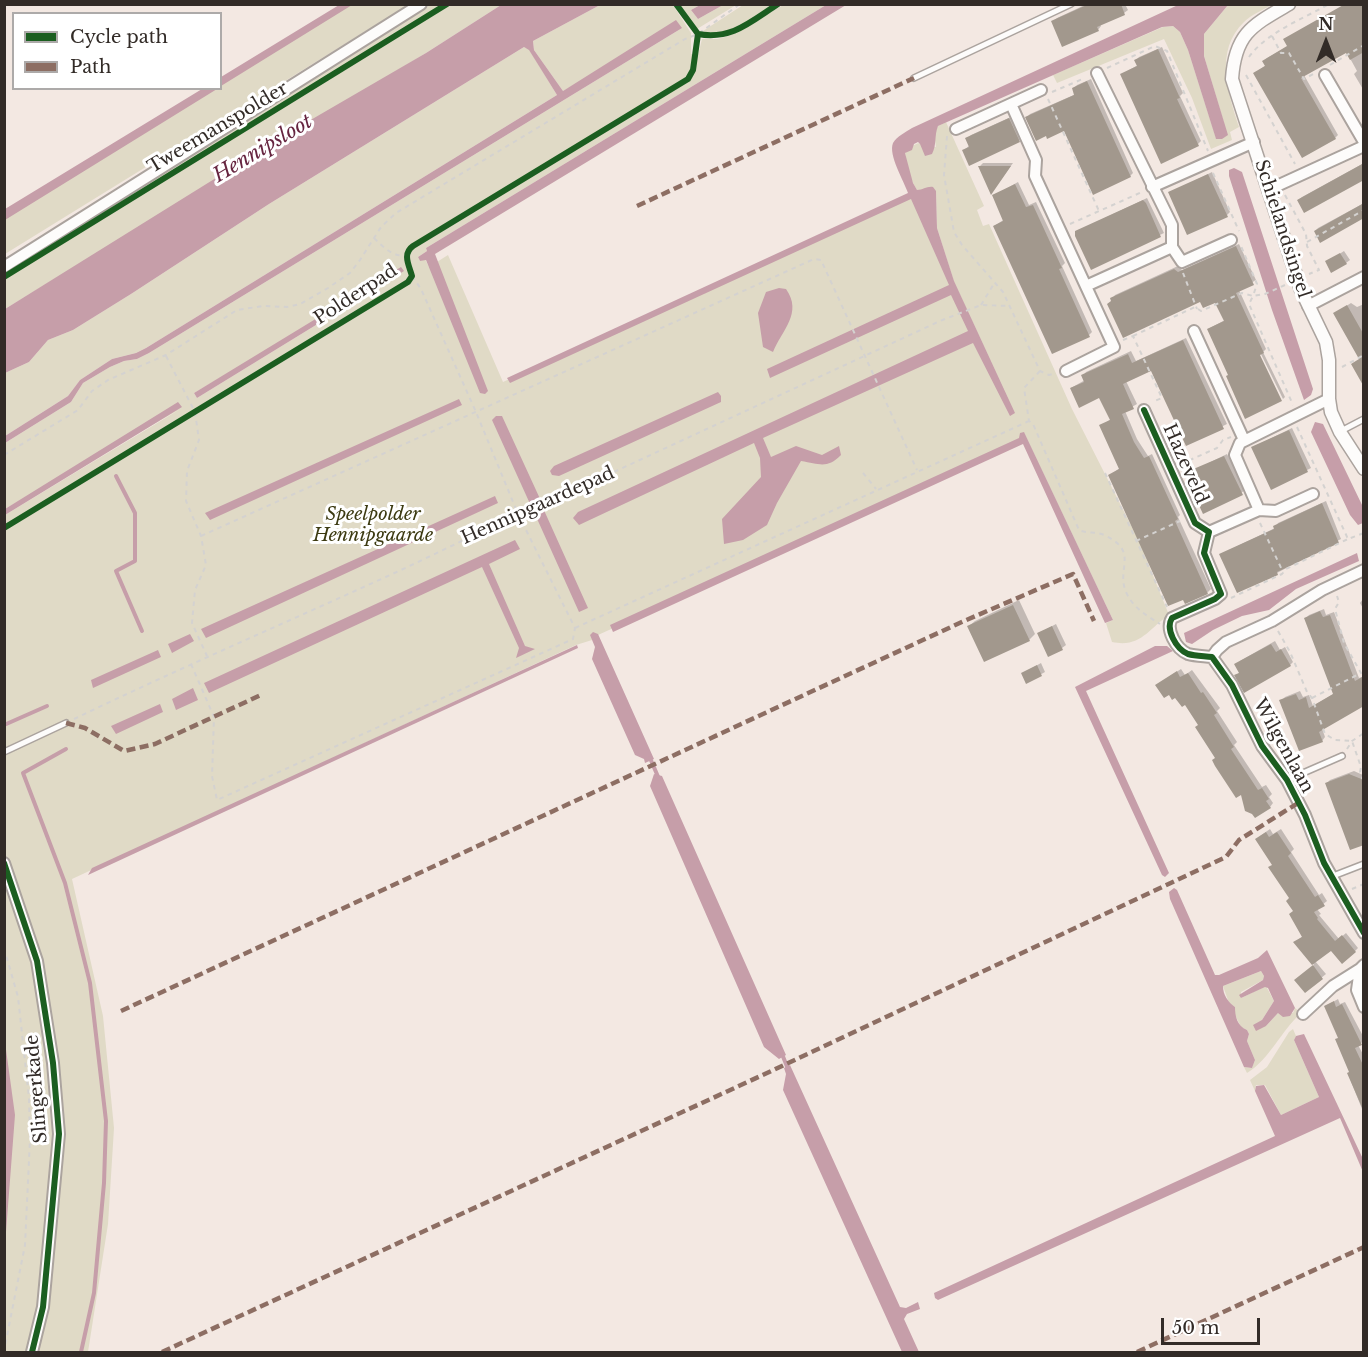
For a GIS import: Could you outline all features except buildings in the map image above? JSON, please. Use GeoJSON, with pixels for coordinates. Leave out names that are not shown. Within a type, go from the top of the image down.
{"type":"FeatureCollection","features":[{"type":"Feature","properties":{"kind":"street","name":"Tweemanspolder"},"geometry":{"type":"LineString","coordinates":[[4,267],[421,4]]}},
{"type":"Feature","properties":{"kind":"street","name":"Schielandsingel"},"geometry":{"type":"LineString","coordinates":[[1289,4],[1257,23],[1242,40],[1234,58],[1232,78],[1308,306],[1326,342],[1331,412],[1340,432],[1364,469]]}},
{"type":"Feature","properties":{"kind":"street"},"geometry":{"type":"LineString","coordinates":[[1097,73],[1172,225],[1172,246],[1182,262],[1235,241]]}},
{"type":"Feature","properties":{"kind":"street"},"geometry":{"type":"LineString","coordinates":[[1268,190],[1364,144],[1325,75]]}},
{"type":"Feature","properties":{"kind":"street"},"geometry":{"type":"LineString","coordinates":[[956,129],[1044,91]]}},
{"type":"Feature","properties":{"kind":"street"},"geometry":{"type":"LineString","coordinates":[[1011,104],[1036,160],[1035,176],[1114,347],[1066,371]]}},
{"type":"Feature","properties":{"kind":"street"},"geometry":{"type":"LineString","coordinates":[[1152,187],[1254,142]]}},
{"type":"Feature","properties":{"kind":"street"},"geometry":{"type":"LineString","coordinates":[[1086,286],[1172,246]]}},
{"type":"Feature","properties":{"kind":"street"},"geometry":{"type":"LineString","coordinates":[[1308,306],[1364,277]]}},
{"type":"Feature","properties":{"kind":"street"},"geometry":{"type":"LineString","coordinates":[[1194,331],[1242,436],[1235,455],[1257,511]]}},
{"type":"Feature","properties":{"kind":"street"},"geometry":{"type":"LineString","coordinates":[[1242,436],[1329,399]]}},
{"type":"Feature","properties":{"kind":"street","name":"Hazeveld"},"geometry":{"type":"LineString","coordinates":[[1144,410],[1195,523],[1209,532]]}},
{"type":"Feature","properties":{"kind":"street"},"geometry":{"type":"LineString","coordinates":[[1313,494],[1276,511],[1257,511],[1209,532],[1204,553],[1221,594],[1172,618],[1169,623],[1175,642],[1185,652],[1212,657],[1226,642],[1272,621],[1322,590],[1364,570]]}},
{"type":"Feature","properties":{"kind":"street","name":"Wilgenlaan"},"geometry":{"type":"LineString","coordinates":[[1212,657],[1232,685],[1262,746],[1287,780],[1305,815],[1331,877],[1364,933]]}},
{"type":"Feature","properties":{"kind":"street","name":"Slingerkade"},"geometry":{"type":"LineString","coordinates":[[4,863],[37,961],[53,1064],[59,1134],[43,1307],[32,1353]]}},
{"type":"Feature","properties":{"kind":"street"},"geometry":{"type":"LineString","coordinates":[[1361,967],[1357,990],[1364,1007]]}},
{"type":"Feature","properties":{"kind":"street"},"geometry":{"type":"LineString","coordinates":[[1303,1014],[1332,986],[1361,967]]}},
{"type":"Feature","properties":{"kind":"lane"},"geometry":{"type":"LineString","coordinates":[[914,78],[1071,4]]}},
{"type":"Feature","properties":{"kind":"lane"},"geometry":{"type":"LineString","coordinates":[[1340,432],[1364,419]]}},
{"type":"Feature","properties":{"kind":"lane"},"geometry":{"type":"LineString","coordinates":[[4,752],[66,723]]}},
{"type":"Feature","properties":{"kind":"lane"},"geometry":{"type":"LineString","coordinates":[[1287,780],[1342,756]]}},
{"type":"Feature","properties":{"kind":"lane"},"geometry":{"type":"LineString","coordinates":[[1331,877],[1364,864]]}},
{"type":"Feature","properties":{"kind":"path"},"geometry":{"type":"LineString","coordinates":[[4,455],[78,410],[92,391],[108,380],[166,355],[237,310],[300,304],[350,273],[381,228],[396,213],[685,39],[698,34],[740,4]]}},
{"type":"Feature","properties":{"kind":"path"},"geometry":{"type":"LineString","coordinates":[[1248,63],[1256,48],[1272,36],[1329,4]]}},
{"type":"Feature","properties":{"kind":"path"},"geometry":{"type":"LineString","coordinates":[[691,25],[698,34],[706,36]]}},
{"type":"Feature","properties":{"kind":"path"},"geometry":{"type":"LineString","coordinates":[[697,44],[698,34]]}},
{"type":"Feature","properties":{"kind":"path"},"geometry":{"type":"LineString","coordinates":[[1272,36],[1281,53],[1289,53],[1304,78],[1364,45]]}},
{"type":"Feature","properties":{"kind":"path"},"geometry":{"type":"LineString","coordinates":[[1044,91],[1050,93],[1155,46],[1167,51],[1212,160],[1211,168],[1240,233],[1235,241],[1257,284],[1253,296],[1242,293],[1201,311],[1195,307],[1112,344]]}},
{"type":"Feature","properties":{"kind":"path"},"geometry":{"type":"LineString","coordinates":[[1246,69],[1251,86],[1301,175]]}},
{"type":"Feature","properties":{"kind":"path"},"geometry":{"type":"LineString","coordinates":[[1044,91],[1099,211]]}},
{"type":"Feature","properties":{"kind":"path"},"geometry":{"type":"LineString","coordinates":[[956,129],[951,131],[946,138],[944,175],[954,232],[962,245],[1003,292],[1041,371],[1049,375],[1066,371]]}},
{"type":"Feature","properties":{"kind":"path"},"geometry":{"type":"LineString","coordinates":[[1060,229],[1152,187]]}},
{"type":"Feature","properties":{"kind":"path"},"geometry":{"type":"LineString","coordinates":[[1307,242],[1364,210]]}},
{"type":"Feature","properties":{"kind":"path"},"geometry":{"type":"LineString","coordinates":[[374,238],[397,256],[407,253]]}},
{"type":"Feature","properties":{"kind":"path"},"geometry":{"type":"LineString","coordinates":[[201,536],[814,259],[820,260],[917,470]]}},
{"type":"Feature","properties":{"kind":"path"},"geometry":{"type":"LineString","coordinates":[[1182,262],[1180,267],[1197,309]]}},
{"type":"Feature","properties":{"kind":"path"},"geometry":{"type":"LineString","coordinates":[[191,663],[214,717],[212,776],[218,800],[573,639],[575,628],[518,514],[476,412],[421,289],[410,279]]}},
{"type":"Feature","properties":{"kind":"path"},"geometry":{"type":"LineString","coordinates":[[981,305],[995,282]]}},
{"type":"Feature","properties":{"kind":"path"},"geometry":{"type":"LineString","coordinates":[[1265,294],[1281,287]]}},
{"type":"Feature","properties":{"kind":"path"},"geometry":{"type":"LineString","coordinates":[[1133,336],[1162,398],[1148,404],[1144,410]]}},
{"type":"Feature","properties":{"kind":"path"},"geometry":{"type":"LineString","coordinates":[[166,355],[195,412],[199,440],[187,471],[186,501],[201,536],[206,565],[195,590],[192,623],[207,656]]}},
{"type":"Feature","properties":{"kind":"path"},"geometry":{"type":"LineString","coordinates":[[1329,367],[1341,368],[1364,355]]}},
{"type":"Feature","properties":{"kind":"path"},"geometry":{"type":"LineString","coordinates":[[1041,371],[1024,388],[1029,421],[1033,424],[1079,530],[1086,533],[1104,534],[1123,549],[1125,590],[1133,604],[1170,631]]}},
{"type":"Feature","properties":{"kind":"path"},"geometry":{"type":"LineString","coordinates":[[185,418],[205,406]]}},
{"type":"Feature","properties":{"kind":"path"},"geometry":{"type":"LineString","coordinates":[[575,628],[917,470],[1029,421]]}},
{"type":"Feature","properties":{"kind":"path"},"geometry":{"type":"LineString","coordinates":[[1170,469],[1218,448],[1223,440],[1242,436]]}},
{"type":"Feature","properties":{"kind":"path"},"geometry":{"type":"LineString","coordinates":[[1105,472],[1172,618]]}},
{"type":"Feature","properties":{"kind":"path"},"geometry":{"type":"LineString","coordinates":[[863,473],[876,490]]}},
{"type":"Feature","properties":{"kind":"path"},"geometry":{"type":"LineString","coordinates":[[1257,511],[1283,573]]}},
{"type":"Feature","properties":{"kind":"path"},"geometry":{"type":"LineString","coordinates":[[1136,541],[1192,516]]}},
{"type":"Feature","properties":{"kind":"path"},"geometry":{"type":"LineString","coordinates":[[1361,534],[1364,539]]}},
{"type":"Feature","properties":{"kind":"path"},"geometry":{"type":"LineString","coordinates":[[1218,596],[1229,599],[1348,539]]}},
{"type":"Feature","properties":{"kind":"path"},"geometry":{"type":"LineString","coordinates":[[1312,698],[1362,673],[1344,643],[1335,609],[1339,602],[1333,585]]}},
{"type":"Feature","properties":{"kind":"path"},"geometry":{"type":"LineString","coordinates":[[1272,621],[1312,698],[1325,734],[1335,740],[1352,741]]}},
{"type":"Feature","properties":{"kind":"path"},"geometry":{"type":"LineString","coordinates":[[1342,756],[1352,741],[1364,733]]}},
{"type":"Feature","properties":{"kind":"path"},"geometry":{"type":"LineString","coordinates":[[1352,741],[1361,767],[1359,772],[1364,782]]}},
{"type":"Feature","properties":{"kind":"path"},"geometry":{"type":"LineString","coordinates":[[4,948],[18,997],[29,1098],[30,1139],[24,1245],[4,1351]]}},
{"type":"Feature","properties":{"kind":"green space"},"geometry":{"type":"Polygon","coordinates":[[[348,5],[408,5],[5,254],[5,215],[209,90],[222,90],[222,82],[348,5]]]}},
{"type":"Feature","properties":{"kind":"green space"},"geometry":{"type":"Polygon","coordinates":[[[430,5],[501,5],[5,309],[5,268],[430,5]]]}},
{"type":"Feature","properties":{"kind":"green space","name":"Speelpolder Hennipgaarde"},"geometry":{"type":"Polygon","coordinates":[[[600,5],[673,5],[691,33],[691,54],[698,55],[702,39],[729,36],[783,5],[826,5],[426,248],[427,251],[418,257],[420,261],[425,259],[429,267],[448,255],[503,382],[912,194],[1015,413],[954,282],[937,228],[936,191],[917,190],[908,168],[905,153],[919,143],[936,147],[934,134],[938,126],[946,122],[984,206],[977,210],[983,226],[989,224],[1072,409],[1140,543],[1169,615],[1137,640],[1112,642],[1106,623],[1113,620],[1024,433],[1021,433],[1025,441],[598,635],[592,640],[576,645],[72,879],[103,1016],[114,1128],[108,1224],[88,1352],[5,1352],[5,515],[182,408],[5,509],[5,443],[71,402],[83,383],[110,367],[149,353],[682,28],[563,91],[534,50],[533,41],[600,5]],[[404,271],[194,393],[197,398],[404,271]]]}},
{"type":"Feature","properties":{"kind":"green space"},"geometry":{"type":"Polygon","coordinates":[[[680,5],[700,5],[691,10],[698,19],[723,5],[736,5],[697,29],[680,5]]]}},
{"type":"Feature","properties":{"kind":"green space"},"geometry":{"type":"Polygon","coordinates":[[[743,5],[774,5],[731,30],[713,33],[703,31],[743,5]]]}},
{"type":"Feature","properties":{"kind":"green space"},"geometry":{"type":"Polygon","coordinates":[[[1228,5],[1271,5],[1244,22],[1235,33],[1229,46],[1226,73],[1239,127],[1230,132],[1232,140],[1211,149],[1192,98],[1164,39],[1057,83],[1053,75],[1163,27],[1173,26],[1180,32],[1188,50],[1216,138],[1224,123],[1204,56],[1204,34],[1228,5]]]}},
{"type":"Feature","properties":{"kind":"green space"},"geometry":{"type":"Polygon","coordinates":[[[524,47],[529,49],[557,95],[146,348],[112,359],[80,380],[68,396],[5,436],[5,373],[29,362],[48,340],[73,330],[269,204],[524,47]]]}},
{"type":"Feature","properties":{"kind":"green space"},"geometry":{"type":"Polygon","coordinates":[[[1261,971],[1264,976],[1263,980],[1241,992],[1241,998],[1266,986],[1274,1001],[1262,1020],[1266,1026],[1278,1013],[1293,1013],[1295,1008],[1301,1013],[1269,1053],[1247,1073],[1244,1067],[1252,1068],[1255,1060],[1247,1041],[1249,1034],[1241,1027],[1235,1015],[1235,1007],[1229,1003],[1223,986],[1261,971]]]}},
{"type":"Feature","properties":{"kind":"green space"},"geometry":{"type":"Polygon","coordinates":[[[1293,1029],[1296,1036],[1294,1040],[1319,1097],[1281,1115],[1265,1085],[1256,1085],[1255,1091],[1250,1080],[1267,1067],[1293,1029]]]}},
{"type":"Feature","properties":{"kind":"water"},"geometry":{"type":"Polygon","coordinates":[[[339,5],[352,5],[222,85],[222,76],[339,5]]]}},
{"type":"Feature","properties":{"kind":"water","name":"Hennipsloot"},"geometry":{"type":"Polygon","coordinates":[[[501,5],[600,5],[533,41],[534,50],[563,91],[676,20],[682,28],[149,353],[110,367],[83,383],[71,402],[5,443],[5,436],[68,396],[80,380],[112,359],[146,348],[557,95],[529,50],[524,47],[269,204],[73,330],[48,340],[29,362],[5,373],[5,309],[290,132],[426,53],[501,5]]]}},
{"type":"Feature","properties":{"kind":"water"},"geometry":{"type":"Polygon","coordinates":[[[700,5],[723,5],[698,19],[691,10],[700,5]]]}},
{"type":"Feature","properties":{"kind":"water"},"geometry":{"type":"Polygon","coordinates":[[[826,5],[846,5],[435,254],[488,391],[485,394],[480,393],[426,260],[420,261],[418,257],[427,251],[426,248],[826,5]]]}},
{"type":"Feature","properties":{"kind":"water"},"geometry":{"type":"Polygon","coordinates":[[[1178,5],[1228,5],[1204,34],[1204,56],[1228,135],[1222,139],[1216,139],[1188,50],[1180,32],[1173,26],[1162,27],[938,126],[932,154],[925,156],[918,142],[914,144],[912,150],[905,153],[917,190],[933,187],[936,191],[937,228],[954,281],[1015,413],[1010,416],[973,343],[763,438],[771,457],[796,446],[822,455],[839,446],[841,455],[827,464],[801,461],[767,525],[743,540],[724,544],[722,519],[761,477],[760,458],[754,443],[579,525],[573,518],[578,512],[968,331],[951,295],[770,378],[767,369],[949,285],[911,199],[510,383],[507,378],[908,193],[897,168],[892,148],[893,143],[902,134],[1178,5]]]}},
{"type":"Feature","properties":{"kind":"water"},"geometry":{"type":"Polygon","coordinates":[[[200,90],[215,90],[5,220],[5,209],[200,90]]]}},
{"type":"Feature","properties":{"kind":"water"},"geometry":{"type":"Polygon","coordinates":[[[1234,168],[1242,172],[1313,389],[1311,395],[1304,400],[1229,176],[1229,170],[1234,168]]]}},
{"type":"Feature","properties":{"kind":"water"},"geometry":{"type":"Polygon","coordinates":[[[401,267],[404,271],[197,398],[194,393],[401,267]]]}},
{"type":"Feature","properties":{"kind":"water"},"geometry":{"type":"Polygon","coordinates":[[[779,288],[786,289],[791,298],[792,314],[773,352],[763,347],[758,313],[766,292],[779,288]]]}},
{"type":"Feature","properties":{"kind":"water"},"geometry":{"type":"Polygon","coordinates":[[[718,392],[721,402],[559,476],[552,475],[550,471],[554,466],[718,392]]]}},
{"type":"Feature","properties":{"kind":"water"},"geometry":{"type":"Polygon","coordinates":[[[459,399],[462,405],[210,520],[205,513],[459,399]]]}},
{"type":"Feature","properties":{"kind":"water"},"geometry":{"type":"Polygon","coordinates":[[[178,402],[182,407],[5,515],[5,509],[178,402]]]}},
{"type":"Feature","properties":{"kind":"water"},"geometry":{"type":"Polygon","coordinates":[[[496,416],[502,416],[541,501],[531,506],[492,420],[496,416]]]}},
{"type":"Feature","properties":{"kind":"water"},"geometry":{"type":"Polygon","coordinates":[[[1315,422],[1323,424],[1363,507],[1363,523],[1358,525],[1350,515],[1311,432],[1315,422]]]}},
{"type":"Feature","properties":{"kind":"water"},"geometry":{"type":"Polygon","coordinates":[[[1024,432],[1113,620],[1105,623],[1023,444],[613,632],[610,625],[1019,438],[1020,433],[1024,432]]]}},
{"type":"Feature","properties":{"kind":"water"},"geometry":{"type":"Polygon","coordinates":[[[495,496],[498,503],[206,638],[201,629],[495,496]]]}},
{"type":"Feature","properties":{"kind":"water"},"geometry":{"type":"Polygon","coordinates":[[[543,508],[588,608],[579,612],[534,512],[543,508]]]}},
{"type":"Feature","properties":{"kind":"water"},"geometry":{"type":"Polygon","coordinates":[[[515,540],[520,549],[489,564],[525,646],[535,649],[516,658],[519,648],[482,567],[209,693],[204,683],[515,540]]]}},
{"type":"Feature","properties":{"kind":"water"},"geometry":{"type":"Polygon","coordinates":[[[1357,553],[1359,561],[1296,589],[1269,610],[1242,616],[1213,630],[1192,644],[1186,642],[1184,633],[1357,553]]]}},
{"type":"Feature","properties":{"kind":"water"},"geometry":{"type":"Polygon","coordinates":[[[593,632],[598,634],[654,759],[645,763],[644,759],[635,755],[592,659],[595,647],[590,635],[593,632]]]}},
{"type":"Feature","properties":{"kind":"water"},"geometry":{"type":"Polygon","coordinates":[[[190,634],[194,641],[172,653],[168,644],[190,634]]]}},
{"type":"Feature","properties":{"kind":"water"},"geometry":{"type":"Polygon","coordinates":[[[577,645],[578,648],[88,875],[92,868],[577,645]]]}},
{"type":"Feature","properties":{"kind":"water"},"geometry":{"type":"Polygon","coordinates":[[[1155,646],[1167,646],[1173,651],[1086,691],[1169,873],[1165,877],[1162,875],[1075,687],[1155,646]]]}},
{"type":"Feature","properties":{"kind":"water"},"geometry":{"type":"Polygon","coordinates":[[[158,650],[161,657],[93,688],[91,680],[158,650]]]}},
{"type":"Feature","properties":{"kind":"water"},"geometry":{"type":"Polygon","coordinates":[[[193,688],[198,700],[176,710],[172,699],[193,688]]]}},
{"type":"Feature","properties":{"kind":"water"},"geometry":{"type":"Polygon","coordinates":[[[160,704],[163,712],[116,734],[111,726],[160,704]]]}},
{"type":"Feature","properties":{"kind":"water"},"geometry":{"type":"Polygon","coordinates":[[[654,774],[662,776],[786,1055],[779,1059],[764,1047],[650,786],[654,774]]]}},
{"type":"Feature","properties":{"kind":"water"},"geometry":{"type":"Polygon","coordinates":[[[1174,888],[1177,890],[1215,975],[1258,958],[1267,950],[1295,1008],[1290,1016],[1283,1017],[1278,1013],[1266,1026],[1256,1031],[1253,1025],[1262,1020],[1274,1001],[1268,988],[1265,987],[1241,998],[1239,995],[1263,980],[1264,976],[1261,971],[1223,986],[1226,998],[1235,1007],[1239,1023],[1249,1034],[1247,1041],[1255,1060],[1252,1068],[1244,1067],[1170,899],[1169,892],[1174,888]]]}},
{"type":"Feature","properties":{"kind":"water"},"geometry":{"type":"Polygon","coordinates":[[[1304,1034],[1363,1159],[1363,1172],[1340,1118],[938,1300],[935,1298],[934,1293],[1275,1136],[1255,1091],[1256,1086],[1264,1085],[1281,1115],[1319,1097],[1294,1040],[1296,1036],[1304,1034]]]}},
{"type":"Feature","properties":{"kind":"water"},"geometry":{"type":"Polygon","coordinates":[[[4,1035],[15,1115],[5,1245],[4,1245],[4,1035]]]}},
{"type":"Feature","properties":{"kind":"water"},"geometry":{"type":"Polygon","coordinates":[[[790,1065],[900,1307],[906,1308],[918,1302],[920,1309],[907,1314],[904,1319],[919,1352],[902,1352],[783,1090],[786,1074],[784,1068],[790,1065]]]}},
{"type":"Feature","properties":{"kind":"waterway"},"geometry":{"type":"LineString","coordinates":[[116,476],[135,513],[135,561],[116,571],[142,631]]}},
{"type":"Feature","properties":{"kind":"waterway"},"geometry":{"type":"LineString","coordinates":[[4,725],[47,706]]}},
{"type":"Feature","properties":{"kind":"waterway"},"geometry":{"type":"LineString","coordinates":[[66,749],[23,773],[65,883],[90,983],[106,1121],[104,1183],[94,1293],[81,1352]]}},
{"type":"Feature","properties":{"kind":"waterway"},"geometry":{"type":"LineString","coordinates":[[650,758],[659,779]]}},
{"type":"Feature","properties":{"kind":"waterway"},"geometry":{"type":"LineString","coordinates":[[782,1054],[788,1069]]}},
{"type":"Feature","properties":{"kind":"marked path"},"geometry":{"type":"LineString","coordinates":[[637,206],[914,78]]}},
{"type":"Feature","properties":{"kind":"marked path"},"geometry":{"type":"LineString","coordinates":[[121,1011],[964,621],[1073,574],[1094,621]]}},
{"type":"Feature","properties":{"kind":"marked path"},"geometry":{"type":"LineString","coordinates":[[66,723],[85,728],[124,751],[155,744],[263,694]]}},
{"type":"Feature","properties":{"kind":"marked path"},"geometry":{"type":"LineString","coordinates":[[162,1352],[767,1073],[1226,857],[1239,840],[1298,803]]}},
{"type":"Feature","properties":{"kind":"marked path"},"geometry":{"type":"LineString","coordinates":[[1137,1352],[1364,1247]]}},
{"type":"Feature","properties":{"kind":"cycle path"},"geometry":{"type":"LineString","coordinates":[[4,277],[447,4]]}},
{"type":"Feature","properties":{"kind":"cycle path"},"geometry":{"type":"LineString","coordinates":[[676,4],[698,34],[710,35],[731,32],[740,28],[778,4]]}},
{"type":"Feature","properties":{"kind":"cycle path","name":"Polderpad"},"geometry":{"type":"LineString","coordinates":[[4,528],[408,282],[412,276],[407,256],[413,246],[688,79],[693,70],[698,34]]}},
{"type":"Feature","properties":{"kind":"cycle path"},"geometry":{"type":"LineString","coordinates":[[1144,410],[1195,523],[1209,532],[1204,553],[1221,594],[1215,599],[1172,618],[1170,628],[1173,638],[1179,648],[1188,654],[1212,657],[1232,685],[1262,746],[1287,780],[1305,815],[1324,863],[1364,933]]}},
{"type":"Feature","properties":{"kind":"cycle path"},"geometry":{"type":"LineString","coordinates":[[4,863],[37,961],[53,1063],[59,1134],[43,1307],[32,1352]]}}]}
